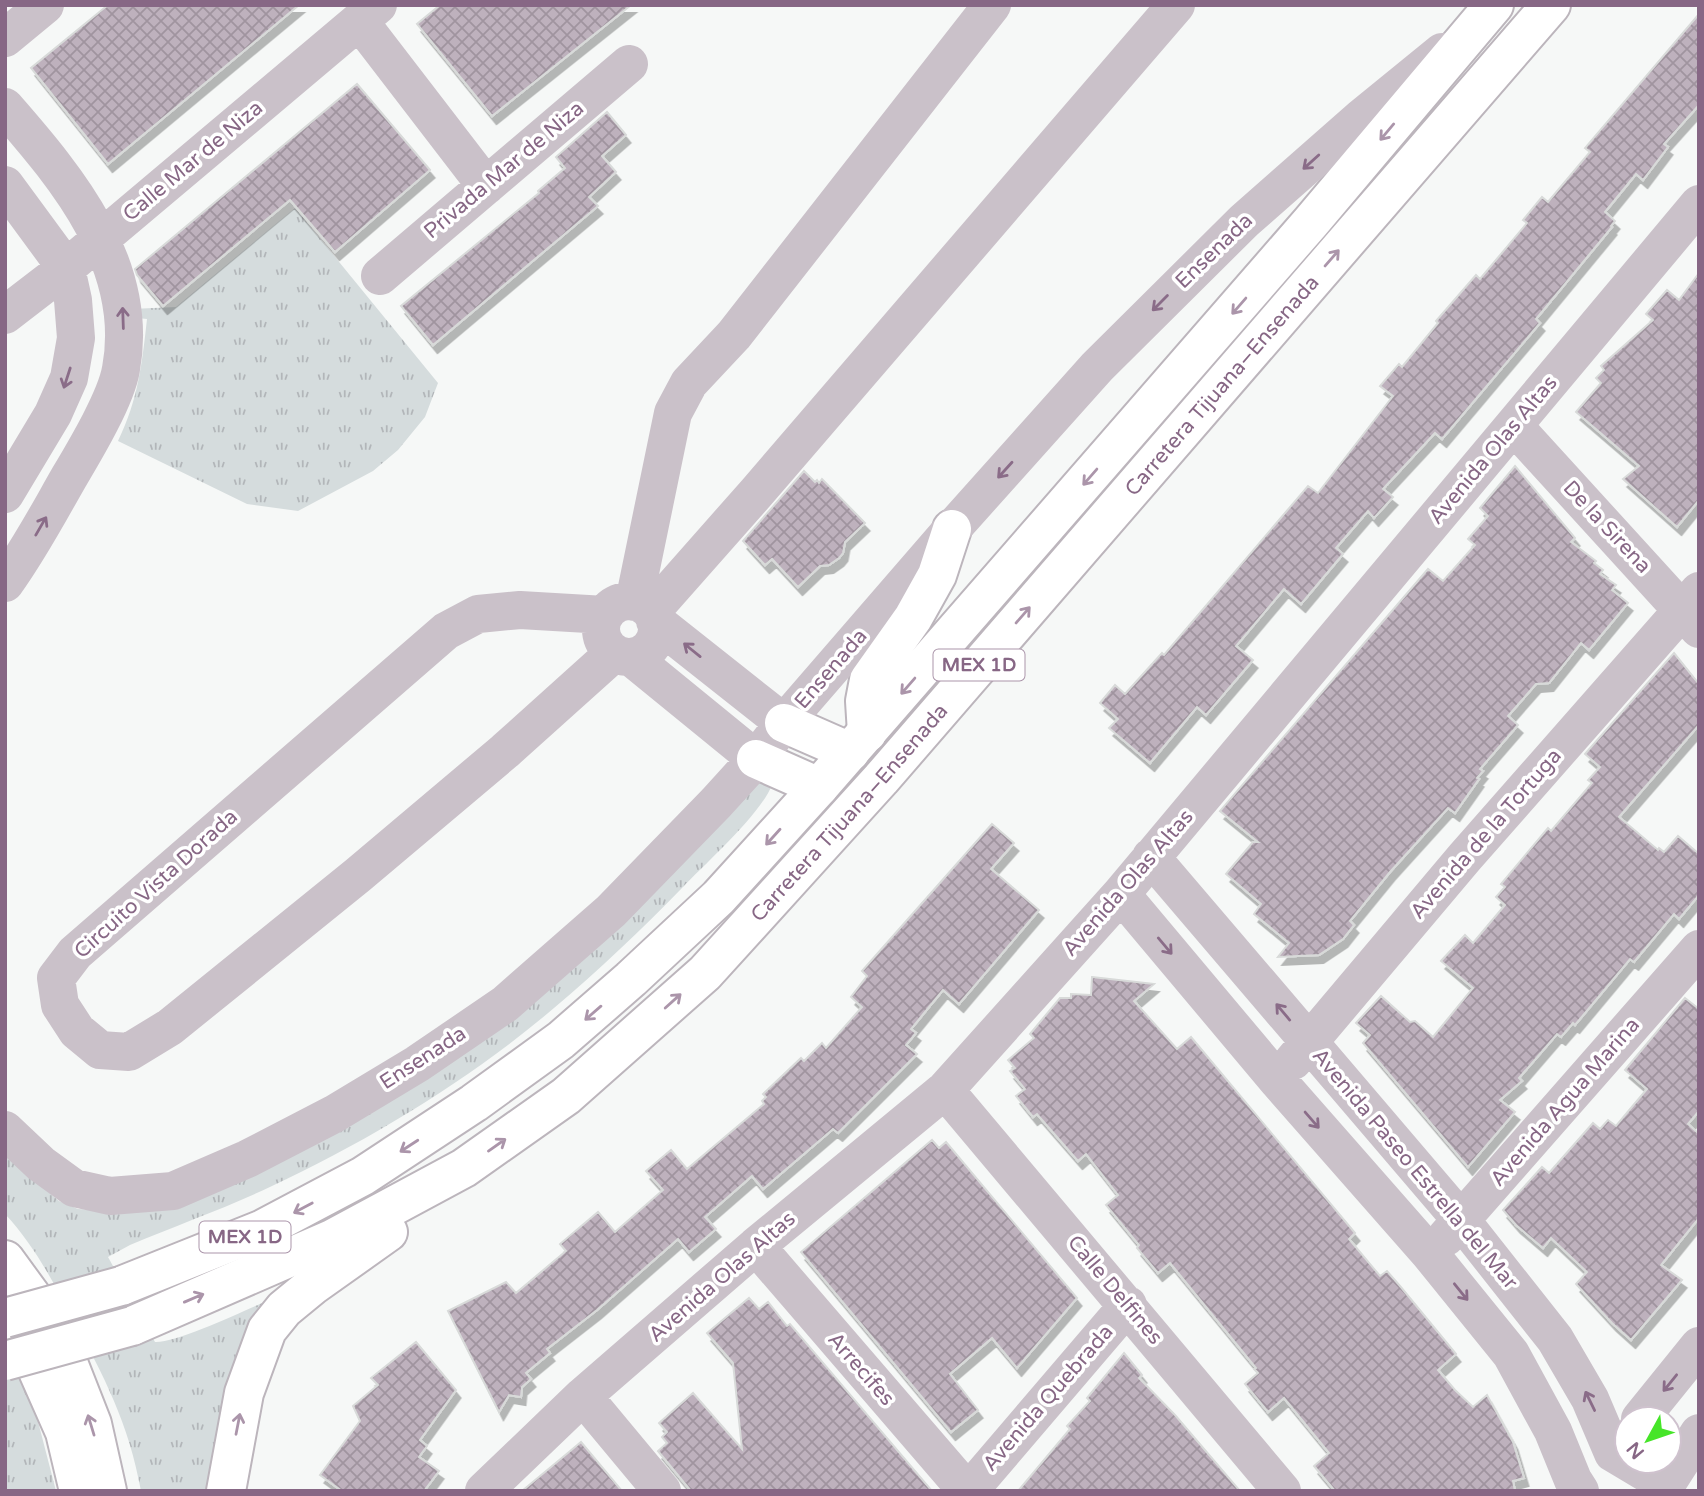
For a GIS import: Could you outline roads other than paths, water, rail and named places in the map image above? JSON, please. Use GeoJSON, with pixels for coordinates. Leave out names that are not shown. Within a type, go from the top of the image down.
{"type":"FeatureCollection","features":[{"type":"Feature","properties":{"kind":"highway","name":"Carretera Tijuana–Ensenada"},"geometry":{"type":"LineString","coordinates":[[5,1362],[132,1326],[332,1239],[464,1168],[566,1096],[705,973],[881,779],[1550,5]]}},
{"type":"Feature","properties":{"kind":"highway","name":"Carretera Tijuana–Ensenada"},"geometry":{"type":"LineString","coordinates":[[5,1316],[121,1286],[261,1230],[363,1176],[474,1103],[561,1040],[631,979],[719,897],[858,743],[1311,222],[1485,15]]}},
{"type":"Feature","properties":{"kind":"highway"},"geometry":{"type":"LineString","coordinates":[[784,723],[858,743],[869,680],[914,618],[937,575],[952,529]]}},
{"type":"Feature","properties":{"kind":"highway"},"geometry":{"type":"LineString","coordinates":[[756,759],[819,787]]}},
{"type":"Feature","properties":{"kind":"highway"},"geometry":{"type":"LineString","coordinates":[[226,1491],[244,1393],[267,1329],[284,1309],[312,1286],[380,1239],[464,1168]]}},
{"type":"Feature","properties":{"kind":"highway"},"geometry":{"type":"LineString","coordinates":[[5,1260],[54,1327],[92,1424],[107,1491]]}},
{"type":"Feature","properties":{"kind":"highway"},"geometry":{"type":"LineString","coordinates":[[5,1316],[22,1335],[65,1432],[79,1491]]}},
{"type":"Feature","properties":{"kind":"street"},"geometry":{"type":"LineString","coordinates":[[5,38],[45,5]]}},
{"type":"Feature","properties":{"kind":"street"},"geometry":{"type":"LineString","coordinates":[[636,612],[667,437],[673,413],[689,383],[734,335],[992,5]]}},
{"type":"Feature","properties":{"kind":"street"},"geometry":{"type":"LineString","coordinates":[[756,759],[602,637],[601,626],[636,612],[757,492],[1176,5]]}},
{"type":"Feature","properties":{"kind":"street"},"geometry":{"type":"LineString","coordinates":[[369,14],[486,186]]}},
{"type":"Feature","properties":{"kind":"street","name":"Calle Mar de Niza"},"geometry":{"type":"LineString","coordinates":[[5,315],[66,268],[369,14]]}},
{"type":"Feature","properties":{"kind":"street","name":"Ensenada"},"geometry":{"type":"LineString","coordinates":[[5,1130],[41,1164],[75,1188],[110,1196],[173,1191],[247,1159],[334,1114],[417,1064],[494,1012],[611,911],[756,759],[952,529],[1097,367],[1226,239],[1361,118],[1485,15]]}},
{"type":"Feature","properties":{"kind":"street","name":"Privada Mar de Niza"},"geometry":{"type":"LineString","coordinates":[[380,276],[629,64]]}},
{"type":"Feature","properties":{"kind":"street"},"geometry":{"type":"LineString","coordinates":[[5,107],[73,189],[100,238],[116,276],[122,306],[121,369],[116,388],[79,461],[10,568]]}},
{"type":"Feature","properties":{"kind":"street"},"geometry":{"type":"LineString","coordinates":[[5,185],[66,268],[73,300],[76,338],[69,378],[53,414],[5,494]]}},
{"type":"Feature","properties":{"kind":"street","name":"Avenida Olas Altas"},"geometry":{"type":"LineString","coordinates":[[484,1491],[583,1396],[756,1246],[945,1090],[1121,894],[1699,204]]}},
{"type":"Feature","properties":{"kind":"street","name":"De la Sirena"},"geometry":{"type":"LineString","coordinates":[[1514,426],[1694,610]]}},
{"type":"Feature","properties":{"kind":"street","name":"Circuito Vista Dorada"},"geometry":{"type":"LineString","coordinates":[[520,610],[636,612],[655,640],[649,649],[641,654],[623,655],[170,1027],[129,1052],[100,1050],[77,1031],[60,1006],[56,978],[75,953],[446,631],[478,614],[520,610]]}},
{"type":"Feature","properties":{"kind":"street","name":"Avenida de la Tortuga"},"geometry":{"type":"LineString","coordinates":[[1278,1081],[1308,1041],[1465,857],[1694,610]]}},
{"type":"Feature","properties":{"kind":"street"},"geometry":{"type":"LineString","coordinates":[[636,612],[784,723]]}},
{"type":"Feature","properties":{"kind":"street"},"geometry":{"type":"LineString","coordinates":[[695,709],[722,674]]}},
{"type":"Feature","properties":{"kind":"street","name":"Avenida Paseo Estrella del Mar"},"geometry":{"type":"LineString","coordinates":[[1151,857],[1461,1220],[1555,1339],[1613,1434]]}},
{"type":"Feature","properties":{"kind":"street","name":"Avenida Paseo Estrella del Mar"},"geometry":{"type":"LineString","coordinates":[[1121,894],[1278,1081],[1430,1255],[1511,1354],[1553,1431],[1580,1491]]}},
{"type":"Feature","properties":{"kind":"street","name":"Avenida Agua Marina"},"geometry":{"type":"LineString","coordinates":[[1430,1255],[1699,949]]}},
{"type":"Feature","properties":{"kind":"street","name":"Calle Delfines"},"geometry":{"type":"LineString","coordinates":[[945,1090],[1282,1491]]}},
{"type":"Feature","properties":{"kind":"street","name":"Arrecifes"},"geometry":{"type":"LineString","coordinates":[[756,1246],[968,1491]]}},
{"type":"Feature","properties":{"kind":"street","name":"Avenida Quebrada"},"geometry":{"type":"LineString","coordinates":[[968,1491],[1128,1305]]}},
{"type":"Feature","properties":{"kind":"street"},"geometry":{"type":"LineString","coordinates":[[1651,1405],[1699,1346]]}},
{"type":"Feature","properties":{"kind":"street"},"geometry":{"type":"LineString","coordinates":[[583,1396],[662,1491]]}},
{"type":"Feature","properties":{"kind":"street"},"geometry":{"type":"LineString","coordinates":[[1650,1475],[1663,1488],[1699,1433]]}},
{"type":"Feature","properties":{"kind":"street"},"geometry":{"type":"LineString","coordinates":[[1595,1491],[1613,1457]]}}]}
